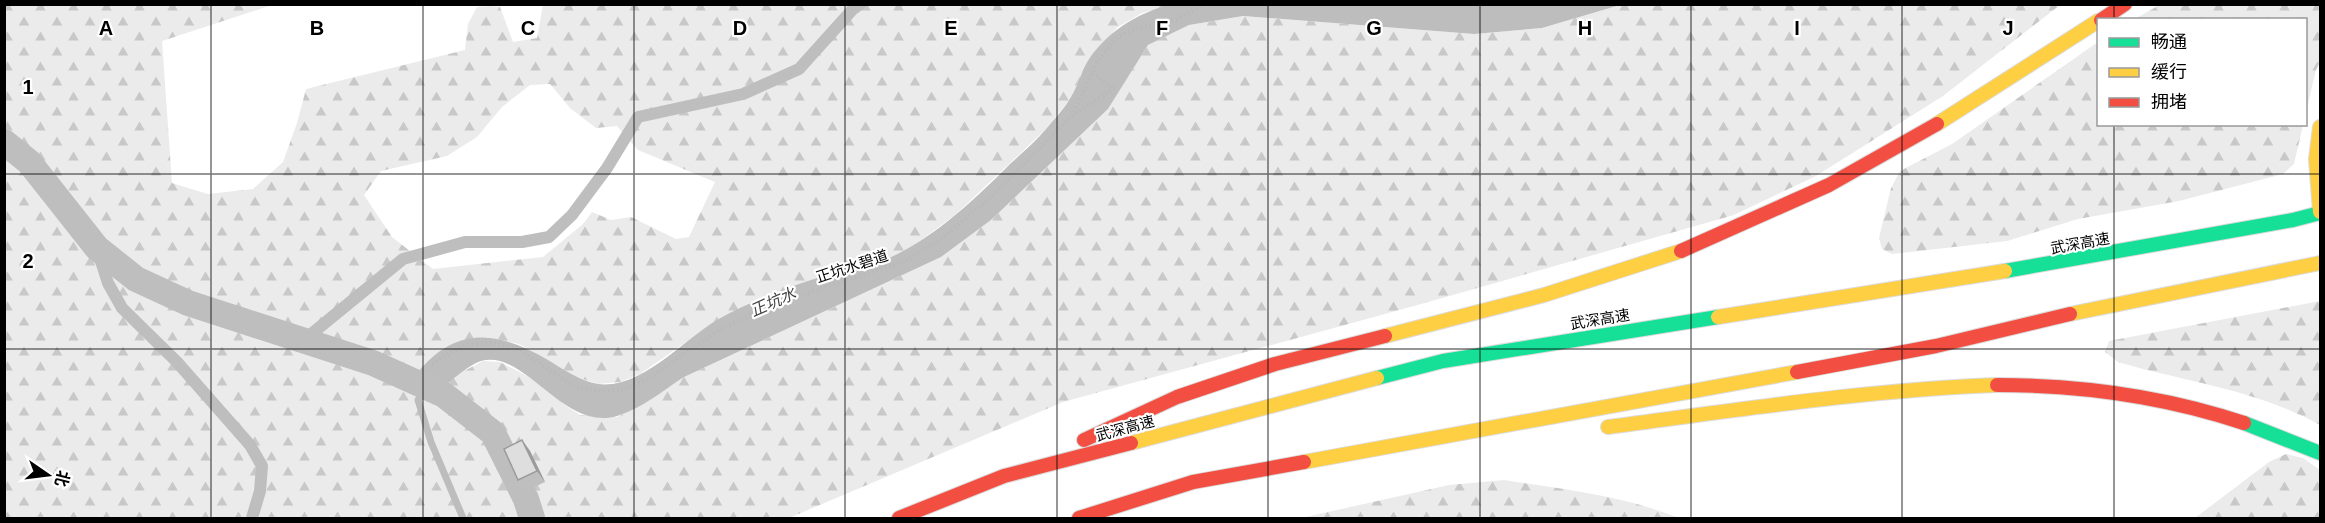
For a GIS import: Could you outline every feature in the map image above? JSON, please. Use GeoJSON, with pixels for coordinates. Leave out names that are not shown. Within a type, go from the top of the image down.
{"type":"FeatureCollection","features":[{"type":"Feature","properties":{"kind":"highway"},"geometry":{"type":"LineString","coordinates":[[2103,18],[2125,4]]}},
{"type":"Feature","properties":{"kind":"highway"},"geometry":{"type":"LineString","coordinates":[[1004,476],[1177,397],[1275,364],[1544,294],[1671,255],[1723,234],[1829,185],[1884,155],[1975,101],[2097,22]]}},
{"type":"Feature","properties":{"kind":"highway"},"geometry":{"type":"LineString","coordinates":[[2320,128],[2315,178],[2320,212]]}},
{"type":"Feature","properties":{"kind":"highway","name":"武深高速"},"geometry":{"type":"LineString","coordinates":[[899,519],[1004,476],[1443,361],[2070,261],[2294,220],[2320,212]]}},
{"type":"Feature","properties":{"kind":"highway"},"geometry":{"type":"LineString","coordinates":[[1079,519],[1193,482],[1924,348],[2101,307],[2320,263]]}},
{"type":"Feature","properties":{"kind":"highway"},"geometry":{"type":"LineString","coordinates":[[1594,429],[1866,393],[1974,385],[2056,386],[2178,404],[2256,427],[2320,453]]}},
{"type":"Feature","properties":{"kind":"highway"},"geometry":{"type":"LineString","coordinates":[[1193,482],[1488,443]]}},
{"type":"Feature","properties":{"kind":"street"},"geometry":{"type":"LineString","coordinates":[[4,142],[29,162],[97,248],[136,279],[188,303],[373,363],[423,386],[493,433],[526,499],[532,519]]}},
{"type":"Feature","properties":{"kind":"lane"},"geometry":{"type":"LineString","coordinates":[[304,340],[403,259],[465,242],[522,242],[549,237],[572,215],[607,168],[638,117],[743,94],[799,69],[860,4]]}},
{"type":"Feature","properties":{"kind":"lane"},"geometry":{"type":"LineString","coordinates":[[97,248],[108,283],[122,308],[177,362],[250,445],[262,466],[260,491],[252,519]]}},
{"type":"Feature","properties":{"kind":"path","name":"正坑水碧道"},"geometry":{"type":"LineString","coordinates":[[423,386],[432,365],[451,351],[465,345],[496,343],[521,351],[576,387],[598,392],[633,387],[718,331],[766,307],[905,261],[941,239],[989,199],[1072,116],[1093,72],[1109,46],[1127,32],[1175,20],[1204,4]]}},
{"type":"Feature","properties":{"kind":"path"},"geometry":{"type":"LineString","coordinates":[[1072,116],[1115,88],[1093,72]]}},
{"type":"Feature","properties":{"kind":"green space"},"geometry":{"type":"Polygon","coordinates":[[[2161,4],[2320,5],[2320,62],[2307,108],[2307,18],[2137,18],[2161,4]]]}},
{"type":"Feature","properties":{"kind":"green space"},"geometry":{"type":"Polygon","coordinates":[[[4,5],[272,5],[162,41],[172,183],[208,194],[253,189],[283,162],[306,89],[465,50],[468,24],[477,7],[500,7],[513,42],[537,38],[543,5],[1170,5],[1142,13],[1118,27],[1090,57],[1071,98],[1044,131],[955,215],[913,246],[894,256],[873,265],[840,272],[722,317],[640,374],[620,382],[598,384],[576,377],[519,344],[487,337],[464,371],[483,361],[500,362],[533,379],[580,415],[617,417],[646,402],[684,377],[941,257],[991,220],[1108,109],[1148,45],[1189,25],[1243,16],[1474,34],[1542,28],[1620,5],[2060,5],[1943,96],[1816,176],[1734,215],[1063,402],[789,518],[5,518],[4,5]],[[550,84],[530,85],[502,107],[477,137],[447,156],[381,171],[364,195],[392,237],[433,269],[543,257],[583,224],[592,212],[611,220],[631,217],[676,239],[689,237],[715,182],[638,150],[617,126],[596,128],[570,108],[550,84]]]}},
{"type":"Feature","properties":{"kind":"green space"},"geometry":{"type":"Polygon","coordinates":[[[2097,43],[2097,126],[2303,126],[2294,164],[2283,174],[2179,201],[2078,219],[2007,241],[1892,254],[1882,249],[1879,238],[1891,188],[1900,171],[1952,144],[2097,43]]]}},
{"type":"Feature","properties":{"kind":"green space"},"geometry":{"type":"Polygon","coordinates":[[[2320,301],[2320,425],[2272,403],[2118,362],[2105,352],[2109,341],[2320,301]]]}},
{"type":"Feature","properties":{"kind":"green space"},"geometry":{"type":"Polygon","coordinates":[[[2286,454],[2303,458],[2320,470],[2320,518],[2195,518],[2269,462],[2286,454]]]}},
{"type":"Feature","properties":{"kind":"green space"},"geometry":{"type":"Polygon","coordinates":[[[1504,480],[1615,499],[1679,518],[1301,518],[1449,485],[1504,480]]]}},
{"type":"Feature","properties":{"kind":"water"},"geometry":{"type":"Polygon","coordinates":[[[1170,4],[1620,5],[1542,28],[1474,34],[1243,16],[1189,25],[1148,45],[1108,109],[991,220],[941,257],[684,377],[635,409],[617,416],[597,418],[579,412],[530,377],[498,361],[481,361],[463,371],[447,384],[418,372],[448,346],[464,340],[480,338],[513,343],[585,380],[598,384],[615,384],[648,370],[710,325],[752,303],[810,280],[866,267],[894,256],[948,221],[1037,138],[1066,105],[1088,61],[1108,37],[1136,17],[1170,4]]]}},
{"type":"Feature","properties":{"kind":"building"},"geometry":{"type":"Polygon","coordinates":[[[522,440],[537,471],[518,480],[504,449],[522,440]]]}},
{"type":"Feature","properties":{"kind":"waterway","name":"正坑水"},"geometry":{"type":"LineString","coordinates":[[425,390],[418,400],[431,442],[463,518]]}},
{"type":"Feature","properties":{"kind":"traffic: fast"},"geometry":{"type":"LineString","coordinates":[[2005,271],[2293,220],[2320,213]]}},
{"type":"Feature","properties":{"kind":"traffic: fast"},"geometry":{"type":"LineString","coordinates":[[1377,378],[1443,361],[1718,317]]}},
{"type":"Feature","properties":{"kind":"traffic: fast"},"geometry":{"type":"LineString","coordinates":[[2244,423],[2320,453]]}},
{"type":"Feature","properties":{"kind":"traffic: slow"},"geometry":{"type":"LineString","coordinates":[[1937,124],[2097,22]]}},
{"type":"Feature","properties":{"kind":"traffic: slow"},"geometry":{"type":"LineString","coordinates":[[2320,127],[2316,159],[2320,212]]}},
{"type":"Feature","properties":{"kind":"traffic: slow"},"geometry":{"type":"LineString","coordinates":[[1385,336],[1544,295],[1681,251]]}},
{"type":"Feature","properties":{"kind":"traffic: slow"},"geometry":{"type":"LineString","coordinates":[[2070,314],[2320,263]]}},
{"type":"Feature","properties":{"kind":"traffic: slow"},"geometry":{"type":"LineString","coordinates":[[1718,317],[2005,271]]}},
{"type":"Feature","properties":{"kind":"traffic: slow"},"geometry":{"type":"LineString","coordinates":[[1304,462],[1797,372]]}},
{"type":"Feature","properties":{"kind":"traffic: slow"},"geometry":{"type":"LineString","coordinates":[[1131,443],[1377,378]]}},
{"type":"Feature","properties":{"kind":"traffic: slow"},"geometry":{"type":"LineString","coordinates":[[1608,427],[1851,396],[1997,385]]}},
{"type":"Feature","properties":{"kind":"traffic: jam"},"geometry":{"type":"LineString","coordinates":[[2104,18],[2125,4]]}},
{"type":"Feature","properties":{"kind":"traffic: jam"},"geometry":{"type":"LineString","coordinates":[[1681,251],[1829,185],[1937,124]]}},
{"type":"Feature","properties":{"kind":"traffic: jam"},"geometry":{"type":"LineString","coordinates":[[1797,372],[1936,346],[2070,314]]}},
{"type":"Feature","properties":{"kind":"traffic: jam"},"geometry":{"type":"LineString","coordinates":[[1084,440],[1177,397],[1275,364],[1385,336]]}},
{"type":"Feature","properties":{"kind":"traffic: jam"},"geometry":{"type":"LineString","coordinates":[[1997,385],[2060,387],[2122,394],[2183,406],[2244,423]]}},
{"type":"Feature","properties":{"kind":"traffic: jam"},"geometry":{"type":"LineString","coordinates":[[899,518],[1004,476],[1131,443]]}},
{"type":"Feature","properties":{"kind":"traffic: jam"},"geometry":{"type":"LineString","coordinates":[[1079,518],[1193,482],[1304,462]]}}]}
